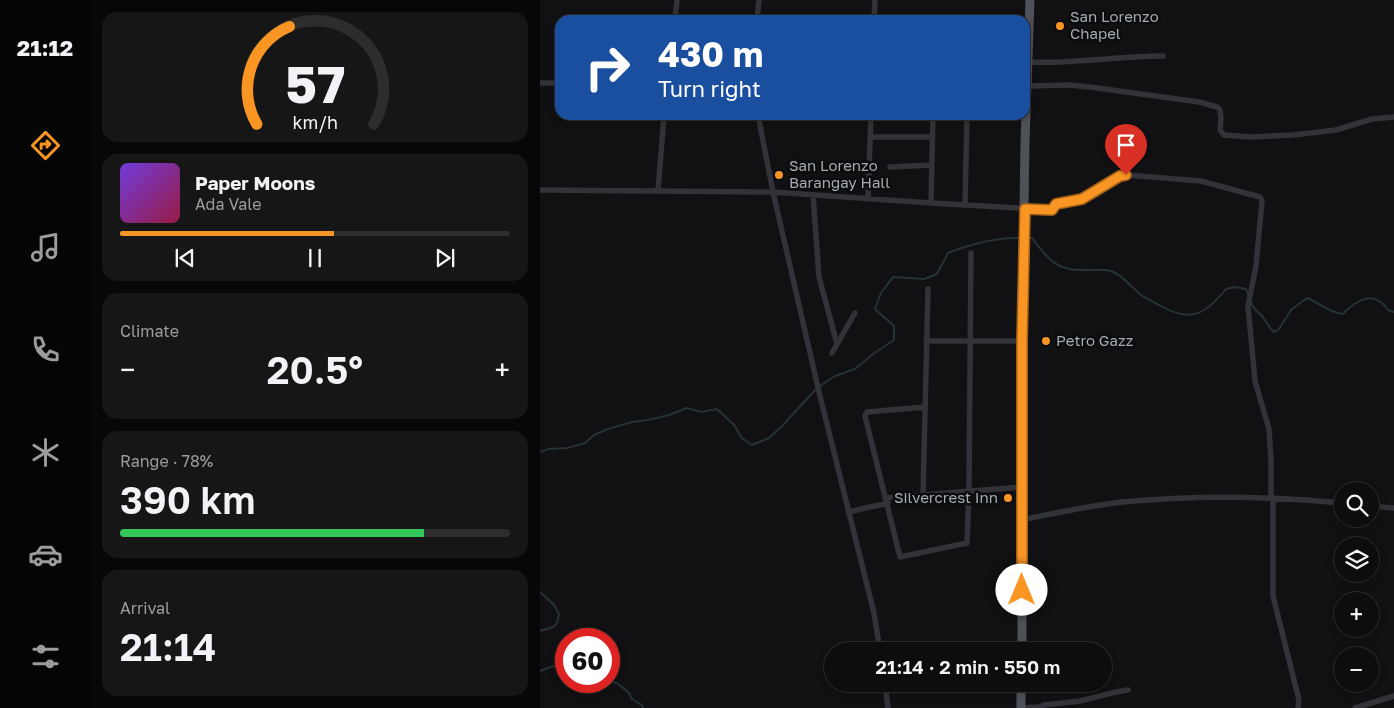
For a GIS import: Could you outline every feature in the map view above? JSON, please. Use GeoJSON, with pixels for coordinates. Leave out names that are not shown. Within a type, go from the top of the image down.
{"type":"FeatureCollection","features":[{"type":"Feature","properties":{"kind":"main road"},"geometry":{"type":"LineString","coordinates":[[1030,0],[1030,15]]}},
{"type":"Feature","properties":{"kind":"main road"},"geometry":{"type":"LineString","coordinates":[[1022,642],[1022,341],[1026,120]]}},
{"type":"Feature","properties":{"kind":"main road"},"geometry":{"type":"LineString","coordinates":[[1021,692],[1021,708]]}},
{"type":"Feature","properties":{"kind":"street"},"geometry":{"type":"LineString","coordinates":[[676,15],[678,0]]}},
{"type":"Feature","properties":{"kind":"street"},"geometry":{"type":"LineString","coordinates":[[758,15],[759,0]]}},
{"type":"Feature","properties":{"kind":"street"},"geometry":{"type":"LineString","coordinates":[[874,0],[874,15]]}},
{"type":"Feature","properties":{"kind":"street"},"geometry":{"type":"LineString","coordinates":[[1030,62],[1074,62],[1163,56]]}},
{"type":"Feature","properties":{"kind":"street"},"geometry":{"type":"LineString","coordinates":[[540,83],[555,83]]}},
{"type":"Feature","properties":{"kind":"street"},"geometry":{"type":"LineString","coordinates":[[1030,83],[1090,87],[1199,102],[1217,107],[1220,110],[1220,130],[1224,135],[1251,137],[1293,135],[1336,130],[1372,119],[1394,117]]}},
{"type":"Feature","properties":{"kind":"street"},"geometry":{"type":"LineString","coordinates":[[658,191],[664,120]]}},
{"type":"Feature","properties":{"kind":"street"},"geometry":{"type":"LineString","coordinates":[[759,120],[766,162],[816,380],[874,613],[879,642]]}},
{"type":"Feature","properties":{"kind":"street"},"geometry":{"type":"LineString","coordinates":[[868,199],[871,120]]}},
{"type":"Feature","properties":{"kind":"street"},"geometry":{"type":"LineString","coordinates":[[931,203],[933,120]]}},
{"type":"Feature","properties":{"kind":"street"},"geometry":{"type":"LineString","coordinates":[[965,205],[967,120]]}},
{"type":"Feature","properties":{"kind":"street"},"geometry":{"type":"LineString","coordinates":[[870,137],[932,137]]}},
{"type":"Feature","properties":{"kind":"street"},"geometry":{"type":"LineString","coordinates":[[890,168],[932,166]]}},
{"type":"Feature","properties":{"kind":"street"},"geometry":{"type":"LineString","coordinates":[[540,190],[773,192],[1052,210],[1056,204],[1082,199],[1120,176],[1126,175],[1200,181],[1260,197],[1262,201],[1256,266],[1248,306],[1255,381],[1269,429],[1273,596],[1299,700],[1298,708]]}},
{"type":"Feature","properties":{"kind":"street"},"geometry":{"type":"LineString","coordinates":[[813,195],[819,277],[837,344]]}},
{"type":"Feature","properties":{"kind":"street"},"geometry":{"type":"LineString","coordinates":[[925,407],[868,412],[865,416],[900,557],[967,543],[971,253]]}},
{"type":"Feature","properties":{"kind":"street"},"geometry":{"type":"LineString","coordinates":[[923,495],[928,289]]}},
{"type":"Feature","properties":{"kind":"street"},"geometry":{"type":"LineString","coordinates":[[832,353],[855,314]]}},
{"type":"Feature","properties":{"kind":"street"},"geometry":{"type":"LineString","coordinates":[[926,341],[1022,341]]}},
{"type":"Feature","properties":{"kind":"street"},"geometry":{"type":"LineString","coordinates":[[848,512],[887,501],[923,495],[1022,487]]}},
{"type":"Feature","properties":{"kind":"street"},"geometry":{"type":"LineString","coordinates":[[1021,520],[1120,502],[1166,499],[1272,498],[1334,502]]}},
{"type":"Feature","properties":{"kind":"street"},"geometry":{"type":"LineString","coordinates":[[1379,507],[1394,508]]}},
{"type":"Feature","properties":{"kind":"street"},"geometry":{"type":"LineString","coordinates":[[1021,708],[1080,701],[1128,690]]}},
{"type":"Feature","properties":{"kind":"street"},"geometry":{"type":"LineString","coordinates":[[886,692],[888,708]]}},
{"type":"Feature","properties":{"kind":"street"},"geometry":{"type":"LineString","coordinates":[[1355,708],[1394,696]]}},
{"type":"Feature","properties":{"kind":"waterway"},"geometry":{"type":"LineString","coordinates":[[820,386],[835,376],[855,369],[894,340],[894,326],[875,309],[881,293],[893,277],[924,279],[937,274],[948,253],[984,242],[1021,238]]}},
{"type":"Feature","properties":{"kind":"waterway"},"geometry":{"type":"LineString","coordinates":[[1026,238],[1032,238],[1048,258],[1059,266],[1074,270],[1111,271],[1123,278],[1143,296],[1181,314],[1189,315],[1205,310],[1226,289],[1235,287],[1246,289],[1248,294]]}},
{"type":"Feature","properties":{"kind":"waterway"},"geometry":{"type":"LineString","coordinates":[[1251,301],[1253,307],[1274,332],[1279,329],[1291,310],[1307,298],[1329,310],[1343,314],[1359,301],[1371,298],[1394,312]]}},
{"type":"Feature","properties":{"kind":"waterway"},"geometry":{"type":"LineString","coordinates":[[540,452],[585,443],[594,435],[608,429],[669,415],[687,408],[701,412],[717,409],[734,425],[742,438],[752,445],[769,438],[816,389]]}},
{"type":"Feature","properties":{"kind":"waterway"},"geometry":{"type":"LineString","coordinates":[[540,592],[554,605],[559,614],[556,625],[540,631]]}},
{"type":"Feature","properties":{"kind":"waterway"},"geometry":{"type":"LineString","coordinates":[[540,671],[555,666]]}},
{"type":"Feature","properties":{"kind":"waterway"},"geometry":{"type":"LineString","coordinates":[[620,686],[643,708]]}},
{"type":"Feature","properties":{"kind":"place","name":"San Lorenzo Chapel"},"geometry":{"type":"Point","coordinates":[1060,26]}},
{"type":"Feature","properties":{"kind":"place","name":"San Lorenzo Barangay Hall"},"geometry":{"type":"Point","coordinates":[779,175]}},
{"type":"Feature","properties":{"kind":"place","name":"Petro Gazz"},"geometry":{"type":"Point","coordinates":[1046,341]}},
{"type":"Feature","properties":{"kind":"place","name":"Silvercrest Inn"},"geometry":{"type":"Point","coordinates":[1008,498]}},
{"type":"Feature","properties":{"kind":"route"},"geometry":{"type":"LineString","coordinates":[[1022,590],[1022,341],[1025,209],[1052,210],[1056,204],[1082,199],[1120,176],[1126,175]]}}]}
